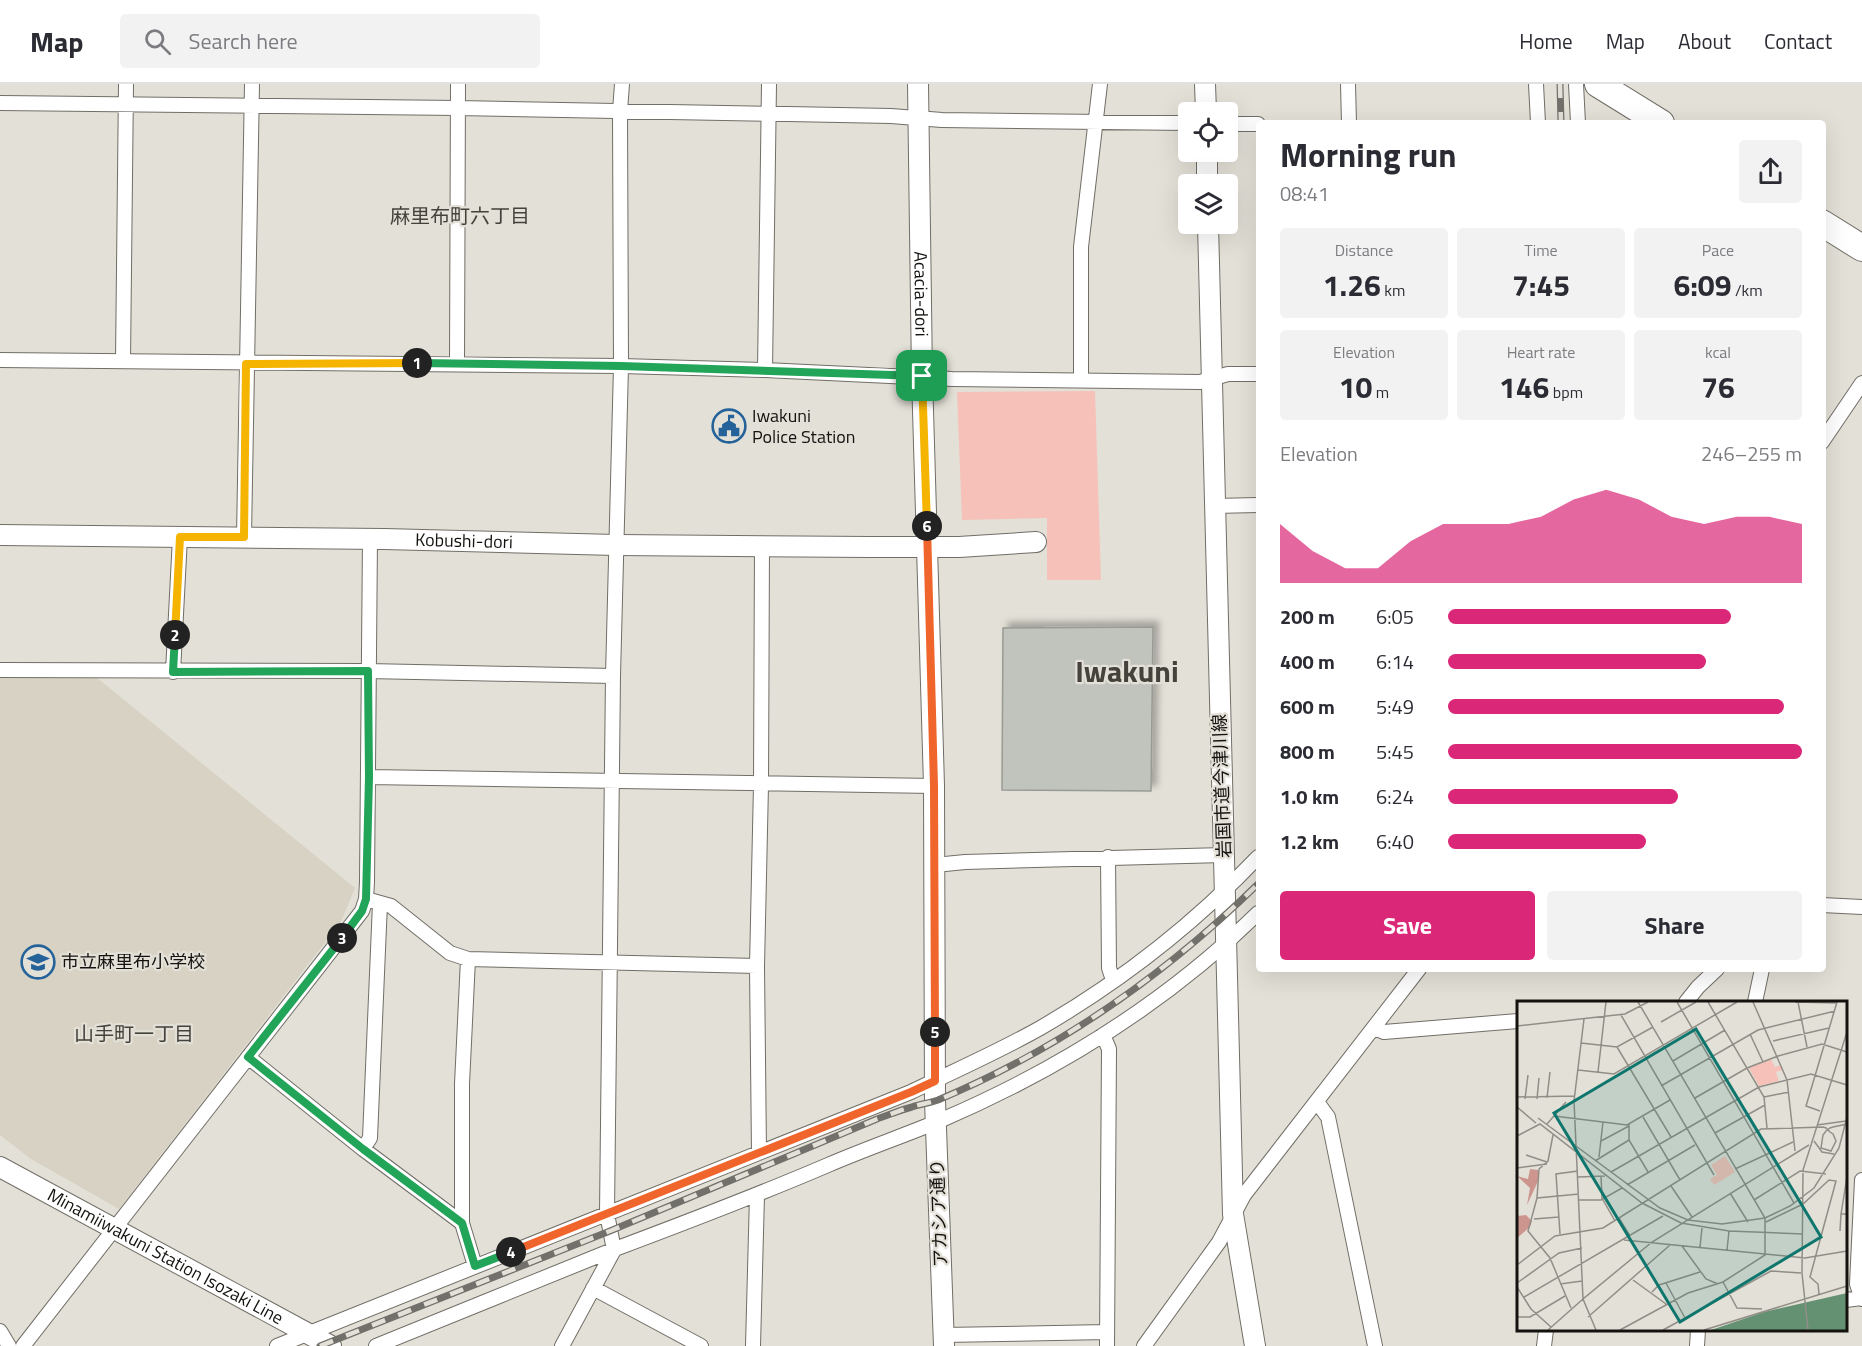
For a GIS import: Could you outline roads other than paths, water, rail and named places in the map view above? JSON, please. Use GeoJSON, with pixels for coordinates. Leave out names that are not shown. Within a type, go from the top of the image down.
{"type":"FeatureCollection","features":[{"type":"Feature","properties":{"kind":"highway"},"geometry":{"type":"LineString","coordinates":[[1598,84],[1656,120]]}},
{"type":"Feature","properties":{"kind":"highway"},"geometry":{"type":"LineString","coordinates":[[1826,226],[1862,248]]}},
{"type":"Feature","properties":{"kind":"street"},"geometry":{"type":"LineString","coordinates":[[123,361],[126,84]]}},
{"type":"Feature","properties":{"kind":"street"},"geometry":{"type":"LineString","coordinates":[[244,537],[252,84]]}},
{"type":"Feature","properties":{"kind":"street"},"geometry":{"type":"LineString","coordinates":[[456,363],[458,84]]}},
{"type":"Feature","properties":{"kind":"street"},"geometry":{"type":"LineString","coordinates":[[562,1346],[614,1250],[607,1214],[613,676],[621,366],[622,84]]}},
{"type":"Feature","properties":{"kind":"street"},"geometry":{"type":"LineString","coordinates":[[765,370],[769,84]]}},
{"type":"Feature","properties":{"kind":"street","name":"Acacia-dori"},"geometry":{"type":"LineString","coordinates":[[918,84],[922,376],[934,786],[935,1081]]}},
{"type":"Feature","properties":{"kind":"street"},"geometry":{"type":"LineString","coordinates":[[1081,380],[1081,247],[1100,84]]}},
{"type":"Feature","properties":{"kind":"street"},"geometry":{"type":"LineString","coordinates":[[1205,84],[1206,102]]}},
{"type":"Feature","properties":{"kind":"street"},"geometry":{"type":"LineString","coordinates":[[1348,84],[1348,120]]}},
{"type":"Feature","properties":{"kind":"street"},"geometry":{"type":"LineString","coordinates":[[1536,84],[1538,120]]}},
{"type":"Feature","properties":{"kind":"street"},"geometry":{"type":"LineString","coordinates":[[1576,84],[1578,120]]}},
{"type":"Feature","properties":{"kind":"street"},"geometry":{"type":"LineString","coordinates":[[0,103],[458,108],[1178,123]]}},
{"type":"Feature","properties":{"kind":"street"},"geometry":{"type":"LineString","coordinates":[[1238,124],[1256,124]]}},
{"type":"Feature","properties":{"kind":"street","name":"岩国市道今津川線"},"geometry":{"type":"LineString","coordinates":[[1208,234],[1233,1214],[1255,1346]]}},
{"type":"Feature","properties":{"kind":"street"},"geometry":{"type":"LineString","coordinates":[[0,360],[621,366],[922,376],[952,379],[1200,382],[1228,374],[1256,374]]}},
{"type":"Feature","properties":{"kind":"street"},"geometry":{"type":"LineString","coordinates":[[1826,436],[1862,383]]}},
{"type":"Feature","properties":{"kind":"street"},"geometry":{"type":"LineString","coordinates":[[1214,506],[1256,505]]}},
{"type":"Feature","properties":{"kind":"street","name":"Kobushi-dori"},"geometry":{"type":"LineString","coordinates":[[0,536],[370,538],[616,545],[959,547],[1036,542]]}},
{"type":"Feature","properties":{"kind":"street"},"geometry":{"type":"LineString","coordinates":[[173,672],[180,537]]}},
{"type":"Feature","properties":{"kind":"street"},"geometry":{"type":"LineString","coordinates":[[23,1346],[362,911],[366,899],[369,777],[370,538]]}},
{"type":"Feature","properties":{"kind":"street"},"geometry":{"type":"LineString","coordinates":[[759,1153],[757,966],[761,785],[762,545]]}},
{"type":"Feature","properties":{"kind":"street"},"geometry":{"type":"LineString","coordinates":[[0,670],[368,671],[613,676]]}},
{"type":"Feature","properties":{"kind":"street"},"geometry":{"type":"LineString","coordinates":[[369,777],[934,786]]}},
{"type":"Feature","properties":{"kind":"street"},"geometry":{"type":"LineString","coordinates":[[934,865],[1108,857],[1224,855]]}},
{"type":"Feature","properties":{"kind":"street"},"geometry":{"type":"LineString","coordinates":[[1108,857],[1109,968],[1113,980]]}},
{"type":"Feature","properties":{"kind":"street"},"geometry":{"type":"LineString","coordinates":[[277,1346],[935,1081],[1041,1028],[1113,980],[1158,948],[1225,892],[1256,859]]}},
{"type":"Feature","properties":{"kind":"street"},"geometry":{"type":"LineString","coordinates":[[366,899],[391,906],[450,953],[468,960],[610,961],[757,966]]}},
{"type":"Feature","properties":{"kind":"street"},"geometry":{"type":"LineString","coordinates":[[363,1149],[370,1138],[380,903]]}},
{"type":"Feature","properties":{"kind":"street"},"geometry":{"type":"LineString","coordinates":[[1826,905],[1862,907]]}},
{"type":"Feature","properties":{"kind":"street"},"geometry":{"type":"LineString","coordinates":[[376,1346],[936,1122],[1027,1079],[1103,1035],[1167,991],[1225,944],[1256,915]]}},
{"type":"Feature","properties":{"kind":"street"},"geometry":{"type":"LineString","coordinates":[[468,960],[462,1084],[462,1223],[475,1266]]}},
{"type":"Feature","properties":{"kind":"street"},"geometry":{"type":"LineString","coordinates":[[1144,1346],[1219,1242],[1244,1195],[1417,972]]}},
{"type":"Feature","properties":{"kind":"street"},"geometry":{"type":"LineString","coordinates":[[1687,1001],[1714,972]]}},
{"type":"Feature","properties":{"kind":"street"},"geometry":{"type":"LineString","coordinates":[[1755,1001],[1761,972]]}},
{"type":"Feature","properties":{"kind":"street"},"geometry":{"type":"LineString","coordinates":[[1374,1028],[1384,1032],[1517,1021]]}},
{"type":"Feature","properties":{"kind":"street"},"geometry":{"type":"LineString","coordinates":[[944,1340],[1107,1339],[1109,1050],[1103,1035]]}},
{"type":"Feature","properties":{"kind":"street"},"geometry":{"type":"LineString","coordinates":[[248,1057],[363,1149],[462,1223]]}},
{"type":"Feature","properties":{"kind":"street","name":"アカシア通り"},"geometry":{"type":"LineString","coordinates":[[935,1081],[944,1340]]}},
{"type":"Feature","properties":{"kind":"street"},"geometry":{"type":"LineString","coordinates":[[1317,1102],[1328,1117],[1375,1346]]}},
{"type":"Feature","properties":{"kind":"street","name":"Minamiiwakuni Station Isozaki Line"},"geometry":{"type":"LineString","coordinates":[[0,1167],[331,1346]]}},
{"type":"Feature","properties":{"kind":"street"},"geometry":{"type":"LineString","coordinates":[[1861,1299],[1857,1284],[1862,1180]]}},
{"type":"Feature","properties":{"kind":"street"},"geometry":{"type":"LineString","coordinates":[[753,1346],[757,1195]]}},
{"type":"Feature","properties":{"kind":"street"},"geometry":{"type":"LineString","coordinates":[[593,1288],[701,1346]]}},
{"type":"Feature","properties":{"kind":"street"},"geometry":{"type":"LineString","coordinates":[[0,1331],[9,1346]]}},
{"type":"Feature","properties":{"kind":"street"},"geometry":{"type":"LineString","coordinates":[[1544,1346],[1546,1331]]}},
{"type":"Feature","properties":{"kind":"street"},"geometry":{"type":"LineString","coordinates":[[1697,1346],[1698,1331]]}},
{"type":"Feature","properties":{"kind":"railway"},"geometry":{"type":"LineString","coordinates":[[1560,84],[1561,120]]}},
{"type":"Feature","properties":{"kind":"railway"},"geometry":{"type":"LineString","coordinates":[[320,1346],[610,1231],[877,1119],[938,1100],[982,1080],[1026,1058],[1109,1007],[1186,949],[1256,886]]}},
{"type":"Feature","properties":{"kind":"place","name":"Iwakuni Police Station"},"geometry":{"type":"Point","coordinates":[729,426]}},
{"type":"Feature","properties":{"kind":"place","name":"市立麻里布小学校"},"geometry":{"type":"Point","coordinates":[38,962]}},
{"type":"Feature","properties":{"kind":"district","name":"麻里布町六丁目"},"geometry":{"type":"Point","coordinates":[460,216]}},
{"type":"Feature","properties":{"kind":"district","name":"Iwakuni"},"geometry":{"type":"Point","coordinates":[1127,672]}},
{"type":"Feature","properties":{"kind":"district","name":"山手町一丁目"},"geometry":{"type":"Point","coordinates":[134,1034]}}]}
